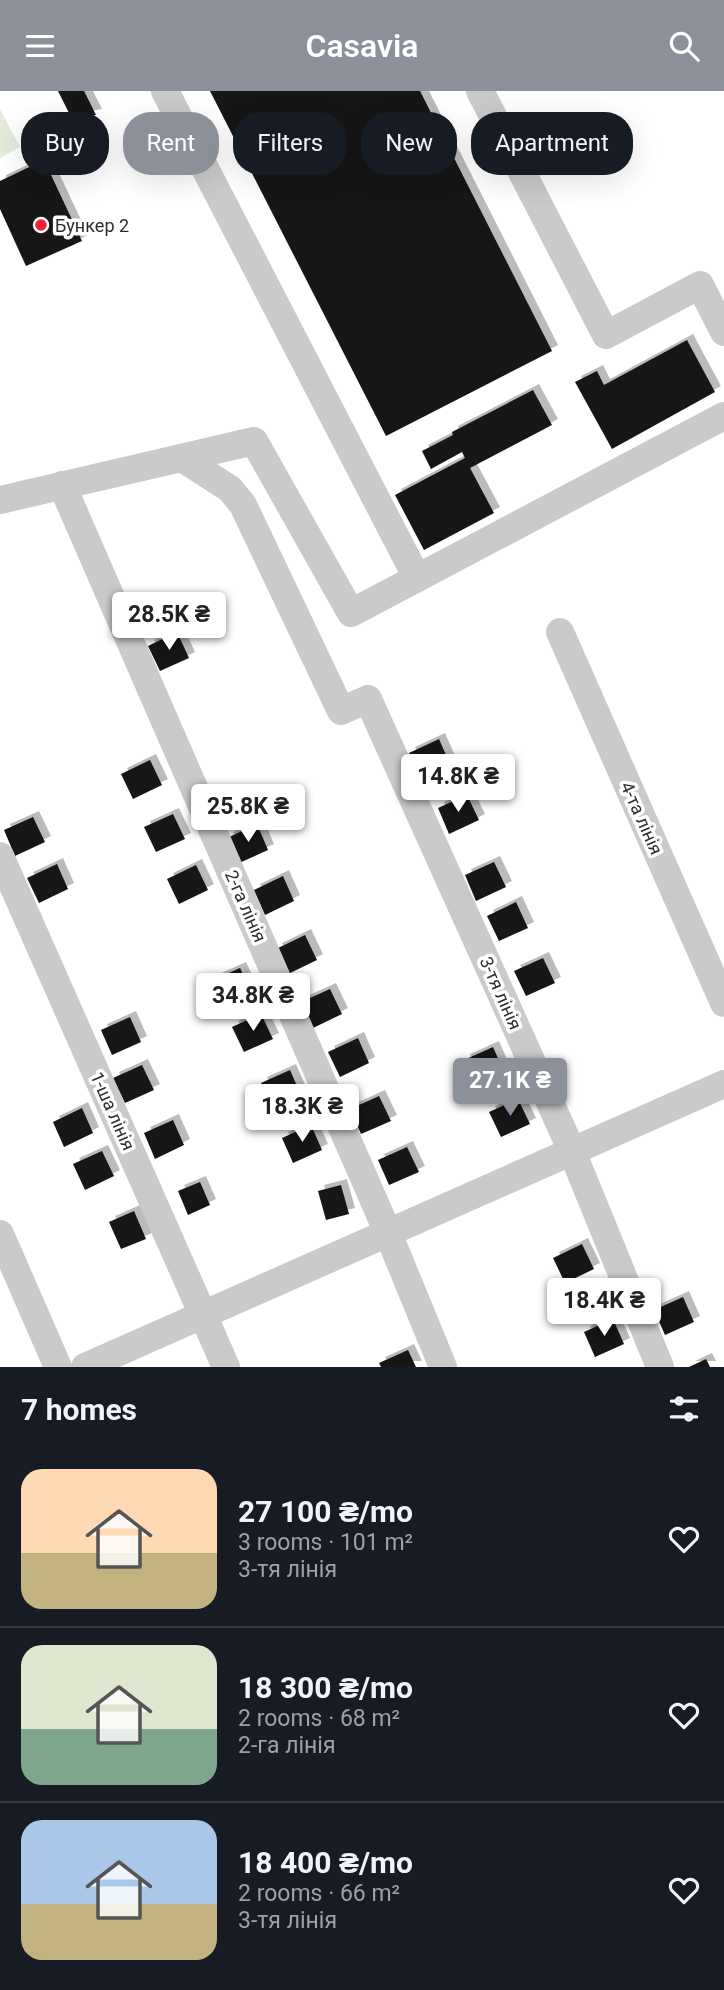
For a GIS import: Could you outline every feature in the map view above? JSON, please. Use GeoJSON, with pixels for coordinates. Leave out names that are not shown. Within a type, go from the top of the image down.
{"type":"FeatureCollection","features":[{"type":"Feature","properties":{"kind":"street"},"geometry":{"type":"LineString","coordinates":[[165,91],[417,577]]}},
{"type":"Feature","properties":{"kind":"street"},"geometry":{"type":"LineString","coordinates":[[480,91],[606,335],[700,285],[724,332]]}},
{"type":"Feature","properties":{"kind":"street"},"geometry":{"type":"LineString","coordinates":[[0,500],[254,441],[351,613],[724,416]]}},
{"type":"Feature","properties":{"kind":"street","name":"3-тя лінія"},"geometry":{"type":"LineString","coordinates":[[182,458],[230,489],[243,505],[341,711],[368,699],[571,1149],[660,1367]]}},
{"type":"Feature","properties":{"kind":"street","name":"2-га лінія"},"geometry":{"type":"LineString","coordinates":[[62,485],[388,1233],[443,1367]]}},
{"type":"Feature","properties":{"kind":"street","name":"4-та лінія"},"geometry":{"type":"LineString","coordinates":[[561,632],[724,1003]]}},
{"type":"Feature","properties":{"kind":"street","name":"1-ша лінія"},"geometry":{"type":"LineString","coordinates":[[0,856],[226,1367]]}},
{"type":"Feature","properties":{"kind":"street"},"geometry":{"type":"LineString","coordinates":[[85,1367],[571,1149],[724,1084]]}},
{"type":"Feature","properties":{"kind":"street"},"geometry":{"type":"LineString","coordinates":[[0,1234],[58,1367]]}},
{"type":"Feature","properties":{"kind":"green space"},"geometry":{"type":"Polygon","coordinates":[[[0,109],[20,147],[0,158],[0,109]]]}},
{"type":"Feature","properties":{"kind":"building"},"geometry":{"type":"Polygon","coordinates":[[[58,91],[84,91],[94,112],[68,112],[58,91]]]}},
{"type":"Feature","properties":{"kind":"building"},"geometry":{"type":"Polygon","coordinates":[[[210,91],[420,91],[431,112],[361,112],[361,175],[457,175],[457,164],[552,351],[386,436],[253,175],[347,175],[347,112],[233,112],[233,136],[210,91]]]}},
{"type":"Feature","properties":{"kind":"building","name":"Бункер 2"},"geometry":{"type":"Polygon","coordinates":[[[21,171],[21,175],[51,175],[82,241],[26,266],[0,209],[0,181],[21,171]]]}},
{"type":"Feature","properties":{"kind":"building"},"geometry":{"type":"Polygon","coordinates":[[[687,340],[715,392],[612,449],[575,382],[597,371],[604,385],[687,340]]]}},
{"type":"Feature","properties":{"kind":"building"},"geometry":{"type":"Polygon","coordinates":[[[533,390],[552,425],[470,468],[494,513],[424,550],[395,495],[465,458],[462,452],[431,469],[422,451],[453,435],[452,432],[533,390]]]}},
{"type":"Feature","properties":{"kind":"building"},"geometry":{"type":"Polygon","coordinates":[[[177,632],[189,658],[160,671],[148,646],[177,632]]]}},
{"type":"Feature","properties":{"kind":"building"},"geometry":{"type":"Polygon","coordinates":[[[439,739],[450,764],[421,778],[409,753],[439,739]]]}},
{"type":"Feature","properties":{"kind":"building"},"geometry":{"type":"Polygon","coordinates":[[[150,760],[162,785],[133,799],[121,774],[150,760]]]}},
{"type":"Feature","properties":{"kind":"building"},"geometry":{"type":"Polygon","coordinates":[[[467,795],[479,820],[449,834],[438,808],[467,795]]]}},
{"type":"Feature","properties":{"kind":"building"},"geometry":{"type":"Polygon","coordinates":[[[173,814],[185,839],[156,852],[144,827],[173,814]]]}},
{"type":"Feature","properties":{"kind":"building"},"geometry":{"type":"Polygon","coordinates":[[[33,817],[45,842],[15,856],[4,830],[33,817]]]}},
{"type":"Feature","properties":{"kind":"building"},"geometry":{"type":"Polygon","coordinates":[[[257,824],[268,850],[239,863],[227,838],[257,824]]]}},
{"type":"Feature","properties":{"kind":"building"},"geometry":{"type":"Polygon","coordinates":[[[494,862],[506,887],[476,901],[465,875],[494,862]]]}},
{"type":"Feature","properties":{"kind":"building"},"geometry":{"type":"Polygon","coordinates":[[[57,864],[68,889],[39,903],[27,878],[57,864]]]}},
{"type":"Feature","properties":{"kind":"building"},"geometry":{"type":"Polygon","coordinates":[[[196,865],[208,890],[179,904],[167,879],[196,865]]]}},
{"type":"Feature","properties":{"kind":"building"},"geometry":{"type":"Polygon","coordinates":[[[283,876],[294,901],[265,915],[254,890],[283,876]]]}},
{"type":"Feature","properties":{"kind":"building"},"geometry":{"type":"Polygon","coordinates":[[[516,902],[528,928],[499,941],[487,916],[516,902]]]}},
{"type":"Feature","properties":{"kind":"building"},"geometry":{"type":"Polygon","coordinates":[[[305,935],[317,960],[288,974],[276,949],[305,935]]]}},
{"type":"Feature","properties":{"kind":"building"},"geometry":{"type":"Polygon","coordinates":[[[543,958],[555,983],[526,996],[514,971],[543,958]]]}},
{"type":"Feature","properties":{"kind":"building"},"geometry":{"type":"Polygon","coordinates":[[[240,968],[252,993],[222,1006],[211,981],[240,968]]]}},
{"type":"Feature","properties":{"kind":"building"},"geometry":{"type":"Polygon","coordinates":[[[330,989],[342,1014],[313,1028],[301,1002],[330,989]]]}},
{"type":"Feature","properties":{"kind":"building"},"geometry":{"type":"Polygon","coordinates":[[[261,1014],[273,1039],[244,1052],[232,1027],[261,1014]]]}},
{"type":"Feature","properties":{"kind":"building"},"geometry":{"type":"Polygon","coordinates":[[[130,1017],[141,1042],[112,1055],[101,1030],[130,1017]]]}},
{"type":"Feature","properties":{"kind":"building"},"geometry":{"type":"Polygon","coordinates":[[[358,1038],[369,1063],[340,1077],[328,1052],[358,1038]]]}},
{"type":"Feature","properties":{"kind":"building"},"geometry":{"type":"Polygon","coordinates":[[[493,1047],[504,1072],[475,1086],[464,1060],[493,1047]]]}},
{"type":"Feature","properties":{"kind":"building"},"geometry":{"type":"Polygon","coordinates":[[[142,1065],[154,1090],[125,1103],[113,1078],[142,1065]]]}},
{"type":"Feature","properties":{"kind":"building"},"geometry":{"type":"Polygon","coordinates":[[[290,1070],[301,1095],[272,1108],[261,1083],[290,1070]]]}},
{"type":"Feature","properties":{"kind":"building"},"geometry":{"type":"Polygon","coordinates":[[[379,1096],[391,1121],[361,1134],[350,1109],[379,1096]]]}},
{"type":"Feature","properties":{"kind":"building"},"geometry":{"type":"Polygon","coordinates":[[[518,1099],[530,1124],[501,1137],[489,1112],[518,1099]]]}},
{"type":"Feature","properties":{"kind":"building"},"geometry":{"type":"Polygon","coordinates":[[[82,1108],[93,1133],[64,1147],[53,1122],[82,1108]]]}},
{"type":"Feature","properties":{"kind":"building"},"geometry":{"type":"Polygon","coordinates":[[[173,1120],[184,1145],[155,1159],[144,1133],[173,1120]]]}},
{"type":"Feature","properties":{"kind":"building"},"geometry":{"type":"Polygon","coordinates":[[[311,1125],[322,1150],[293,1163],[282,1138],[311,1125]]]}},
{"type":"Feature","properties":{"kind":"building"},"geometry":{"type":"Polygon","coordinates":[[[407,1147],[419,1172],[389,1185],[378,1160],[407,1147]]]}},
{"type":"Feature","properties":{"kind":"building"},"geometry":{"type":"Polygon","coordinates":[[[102,1151],[114,1176],[85,1190],[73,1164],[102,1151]]]}},
{"type":"Feature","properties":{"kind":"building"},"geometry":{"type":"Polygon","coordinates":[[[200,1182],[210,1205],[188,1215],[178,1191],[200,1182]]]}},
{"type":"Feature","properties":{"kind":"building"},"geometry":{"type":"Polygon","coordinates":[[[341,1185],[349,1214],[326,1220],[318,1191],[341,1185]]]}},
{"type":"Feature","properties":{"kind":"building"},"geometry":{"type":"Polygon","coordinates":[[[134,1211],[146,1239],[121,1249],[109,1222],[134,1211]]]}},
{"type":"Feature","properties":{"kind":"building"},"geometry":{"type":"Polygon","coordinates":[[[582,1244],[594,1269],[565,1283],[553,1258],[582,1244]]]}},
{"type":"Feature","properties":{"kind":"building"},"geometry":{"type":"Polygon","coordinates":[[[683,1297],[694,1322],[665,1335],[654,1310],[683,1297]]]}},
{"type":"Feature","properties":{"kind":"building"},"geometry":{"type":"Polygon","coordinates":[[[613,1319],[624,1344],[595,1357],[584,1332],[613,1319]]]}},
{"type":"Feature","properties":{"kind":"building"},"geometry":{"type":"Polygon","coordinates":[[[408,1350],[416,1367],[381,1367],[379,1363],[408,1350]]]}},
{"type":"Feature","properties":{"kind":"building"},"geometry":{"type":"Polygon","coordinates":[[[706,1359],[710,1367],[689,1367],[706,1359]]]}},
{"type":"Feature","properties":{"kind":"place","name":"Бункер 2"},"geometry":{"type":"Point","coordinates":[41,225]}}]}
